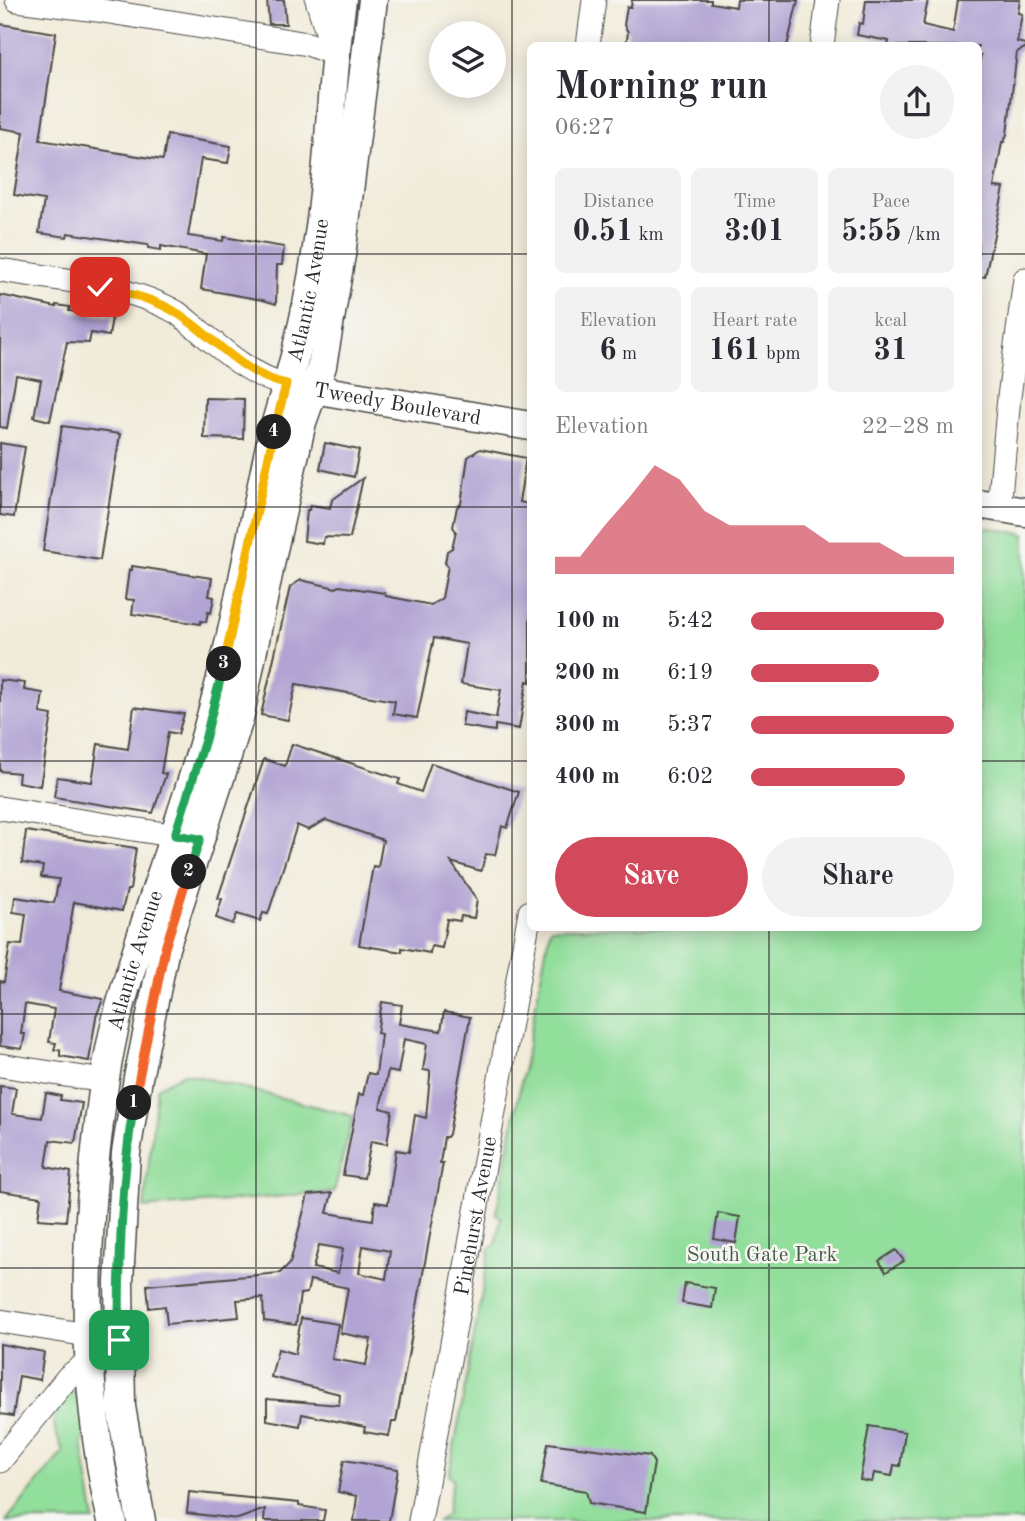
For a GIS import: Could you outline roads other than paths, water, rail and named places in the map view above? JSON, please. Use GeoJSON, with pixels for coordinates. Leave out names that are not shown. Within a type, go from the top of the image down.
{"type":"FeatureCollection","features":[{"type":"Feature","properties":{"kind":"main road","name":"Atlantic Avenue"},"geometry":{"type":"LineString","coordinates":[[141,1521],[121,1407],[119,1282],[126,1153],[138,1078],[253,522],[297,348],[318,240],[328,162],[334,54],[342,0]]}},
{"type":"Feature","properties":{"kind":"main road"},"geometry":{"type":"LineString","coordinates":[[358,0],[353,51],[365,74]]}},
{"type":"Feature","properties":{"kind":"main road","name":"Atlantic Avenue"},"geometry":{"type":"LineString","coordinates":[[111,1521],[91,1395],[86,1275],[90,1201],[104,1081],[117,1020],[153,899],[220,783],[245,696],[302,422],[322,366],[341,255],[373,0]]}},
{"type":"Feature","properties":{"kind":"main road","name":"Tweedy Boulevard"},"geometry":{"type":"LineString","coordinates":[[286,384],[527,426]]}},
{"type":"Feature","properties":{"kind":"street"},"geometry":{"type":"LineString","coordinates":[[18,0],[308,44],[334,54]]}},
{"type":"Feature","properties":{"kind":"street"},"geometry":{"type":"LineString","coordinates":[[317,0],[334,54]]}},
{"type":"Feature","properties":{"kind":"street"},"geometry":{"type":"LineString","coordinates":[[589,42],[594,0]]}},
{"type":"Feature","properties":{"kind":"street"},"geometry":{"type":"LineString","coordinates":[[823,42],[828,0]]}},
{"type":"Feature","properties":{"kind":"street","name":"Tweedy Boulevard"},"geometry":{"type":"LineString","coordinates":[[0,270],[100,287],[161,305],[178,313],[241,365],[268,380],[286,384]]}},
{"type":"Feature","properties":{"kind":"street"},"geometry":{"type":"LineString","coordinates":[[1001,508],[1009,397],[1025,279]]}},
{"type":"Feature","properties":{"kind":"street"},"geometry":{"type":"LineString","coordinates":[[0,807],[187,837]]}},
{"type":"Feature","properties":{"kind":"street","name":"Pinehurst Avenue"},"geometry":{"type":"LineString","coordinates":[[420,1521],[527,929]]}},
{"type":"Feature","properties":{"kind":"street"},"geometry":{"type":"LineString","coordinates":[[0,1065],[104,1081]]}},
{"type":"Feature","properties":{"kind":"street"},"geometry":{"type":"LineString","coordinates":[[0,1321],[88,1348],[119,1340]]}},
{"type":"Feature","properties":{"kind":"street"},"geometry":{"type":"LineString","coordinates":[[0,1461],[88,1348]]}},
{"type":"Feature","properties":{"kind":"park label","name":"South Gate Park"},"geometry":{"type":"Point","coordinates":[762,1254]}}]}
